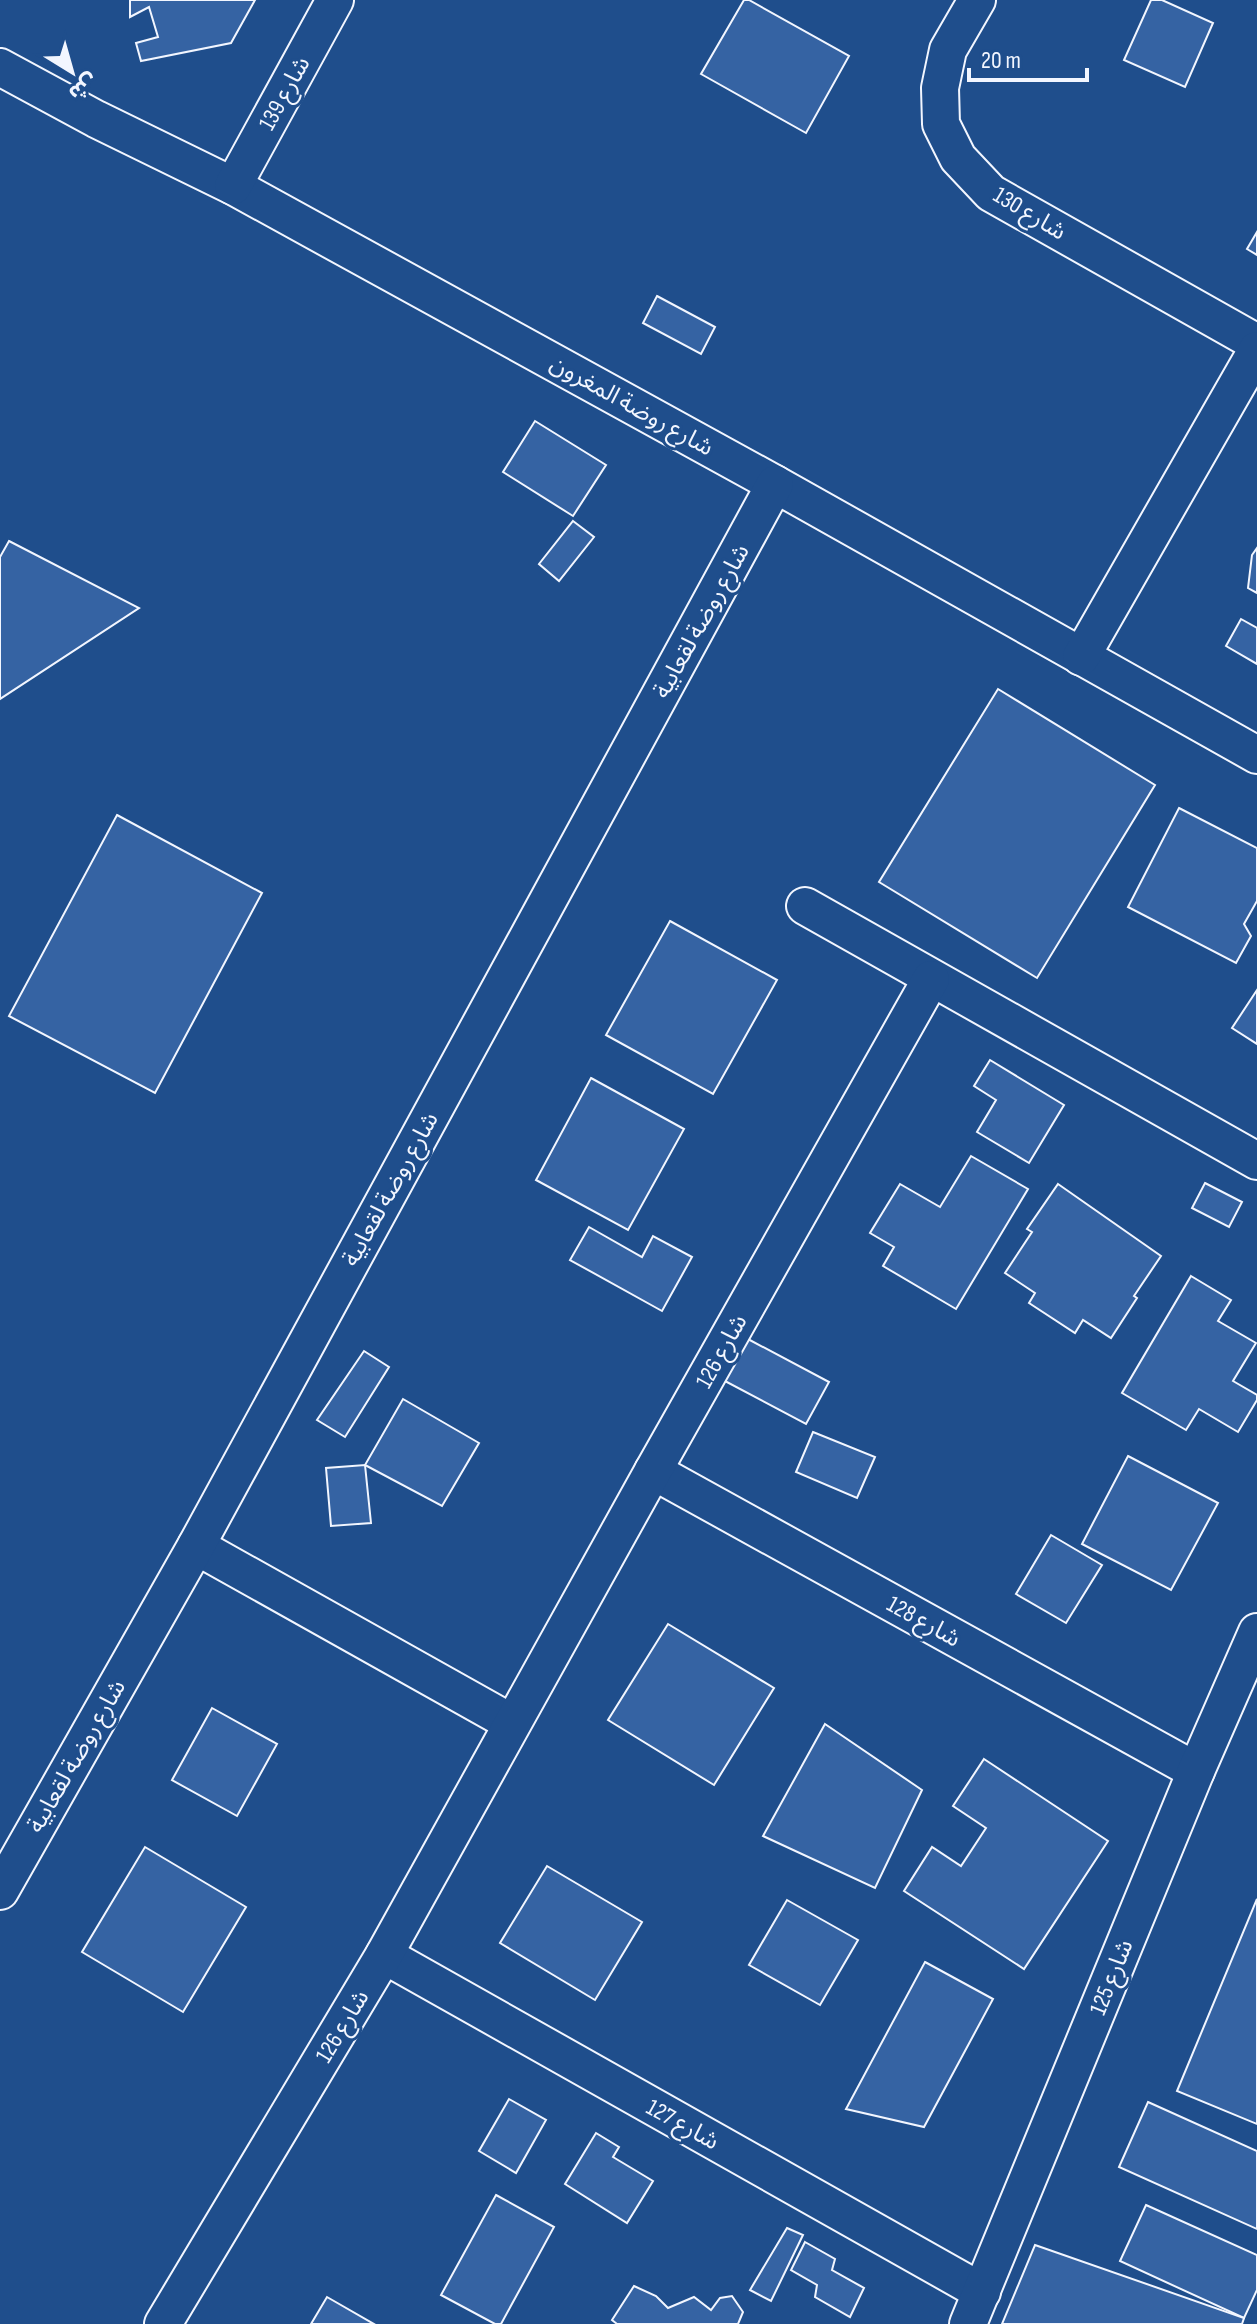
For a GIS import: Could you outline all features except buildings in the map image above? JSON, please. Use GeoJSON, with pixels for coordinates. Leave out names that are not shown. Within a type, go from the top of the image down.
{"type":"FeatureCollection","features":[{"type":"Feature","properties":{"kind":"street","name":"شارع 139"},"geometry":{"type":"LineString","coordinates":[[233,186],[335,0]]}},
{"type":"Feature","properties":{"kind":"street","name":"شارع 130"},"geometry":{"type":"LineString","coordinates":[[977,0],[948,50],[940,88],[941,124],[958,158],[991,193],[1257,343]]}},
{"type":"Feature","properties":{"kind":"street","name":"شارع روضة المغرون"},"geometry":{"type":"LineString","coordinates":[[0,67],[96,119],[233,186],[775,484],[1257,755]]}},
{"type":"Feature","properties":{"kind":"street"},"geometry":{"type":"LineString","coordinates":[[1081,657],[1257,350]]}},
{"type":"Feature","properties":{"kind":"street","name":"شارع روضة لقعابية"},"geometry":{"type":"LineString","coordinates":[[0,1891],[196,1546],[775,484]]}},
{"type":"Feature","properties":{"kind":"street"},"geometry":{"type":"LineString","coordinates":[[805,906],[1257,1161]]}},
{"type":"Feature","properties":{"kind":"street","name":"شارع 126"},"geometry":{"type":"LineString","coordinates":[[163,2324],[384,1955],[931,979]]}},
{"type":"Feature","properties":{"kind":"street","name":"شارع 128"},"geometry":{"type":"LineString","coordinates":[[653,1471],[1196,1771]]}},
{"type":"Feature","properties":{"kind":"street"},"geometry":{"type":"LineString","coordinates":[[196,1546],[512,1723]]}},
{"type":"Feature","properties":{"kind":"street","name":"شارع 125"},"geometry":{"type":"LineString","coordinates":[[975,2308],[1196,1771],[1257,1632]]}},
{"type":"Feature","properties":{"kind":"street","name":"شارع 127"},"geometry":{"type":"LineString","coordinates":[[384,1955],[975,2308]]}}]}
